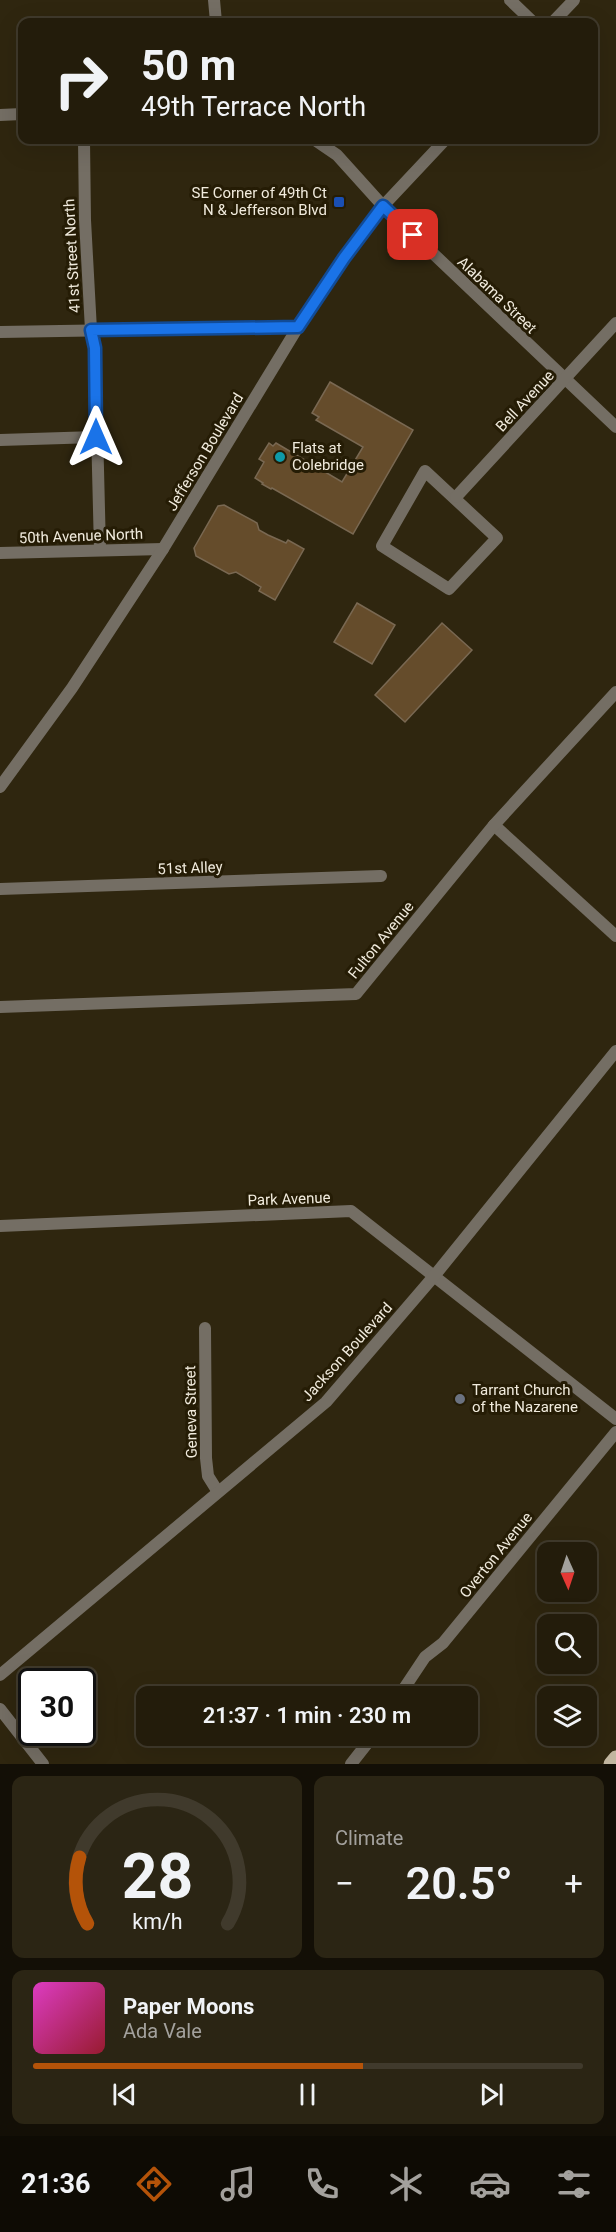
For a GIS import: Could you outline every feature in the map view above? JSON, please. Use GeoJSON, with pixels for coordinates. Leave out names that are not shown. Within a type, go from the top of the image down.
{"type":"FeatureCollection","features":[{"type":"Feature","properties":{"kind":"main road"},"geometry":{"type":"LineString","coordinates":[[611,1764],[616,1758]]}},
{"type":"Feature","properties":{"kind":"street"},"geometry":{"type":"LineString","coordinates":[[214,0],[216,18]]}},
{"type":"Feature","properties":{"kind":"street"},"geometry":{"type":"LineString","coordinates":[[510,0],[529,18]]}},
{"type":"Feature","properties":{"kind":"street"},"geometry":{"type":"LineString","coordinates":[[558,18],[574,0]]}},
{"type":"Feature","properties":{"kind":"street"},"geometry":{"type":"LineString","coordinates":[[0,115],[18,114]]}},
{"type":"Feature","properties":{"kind":"street","name":"41st Street North"},"geometry":{"type":"LineString","coordinates":[[84,144],[85,220],[91,330],[95,348],[100,550]]}},
{"type":"Feature","properties":{"kind":"street","name":"Alabama Street"},"geometry":{"type":"LineString","coordinates":[[321,144],[337,155],[383,206],[616,427]]}},
{"type":"Feature","properties":{"kind":"street","name":"Jefferson Boulevard"},"geometry":{"type":"LineString","coordinates":[[0,787],[5,773],[72,688],[163,549],[298,327],[344,258],[383,206],[441,144]]}},
{"type":"Feature","properties":{"kind":"street","name":"Bell Avenue"},"geometry":{"type":"LineString","coordinates":[[456,497],[616,323]]}},
{"type":"Feature","properties":{"kind":"street"},"geometry":{"type":"LineString","coordinates":[[0,332],[298,327]]}},
{"type":"Feature","properties":{"kind":"street"},"geometry":{"type":"LineString","coordinates":[[0,440],[96,437]]}},
{"type":"Feature","properties":{"kind":"street"},"geometry":{"type":"LineString","coordinates":[[425,471],[456,497],[497,538],[449,590],[382,546],[425,471]]}},
{"type":"Feature","properties":{"kind":"street","name":"50th Avenue North"},"geometry":{"type":"LineString","coordinates":[[0,554],[163,549]]}},
{"type":"Feature","properties":{"kind":"street","name":"Fulton Avenue"},"geometry":{"type":"LineString","coordinates":[[0,1007],[356,994],[494,825],[616,692]]}},
{"type":"Feature","properties":{"kind":"street"},"geometry":{"type":"LineString","coordinates":[[494,825],[616,936]]}},
{"type":"Feature","properties":{"kind":"street","name":"51st Alley"},"geometry":{"type":"LineString","coordinates":[[0,889],[381,876]]}},
{"type":"Feature","properties":{"kind":"street","name":"Jackson Boulevard"},"geometry":{"type":"LineString","coordinates":[[0,1675],[326,1401],[435,1275],[616,1051]]}},
{"type":"Feature","properties":{"kind":"street","name":"Park Avenue"},"geometry":{"type":"LineString","coordinates":[[0,1226],[351,1211],[616,1419]]}},
{"type":"Feature","properties":{"kind":"street","name":"Geneva Street"},"geometry":{"type":"LineString","coordinates":[[205,1328],[206,1458],[208,1476],[218,1492]]}},
{"type":"Feature","properties":{"kind":"street","name":"Overton Avenue"},"geometry":{"type":"LineString","coordinates":[[406,1686],[426,1657],[443,1643],[616,1432]]}},
{"type":"Feature","properties":{"kind":"street"},"geometry":{"type":"LineString","coordinates":[[0,1709],[43,1764]]}},
{"type":"Feature","properties":{"kind":"street"},"geometry":{"type":"LineString","coordinates":[[351,1764],[365,1746]]}},
{"type":"Feature","properties":{"kind":"building","name":"Flats at Colebridge"},"geometry":{"type":"Polygon","coordinates":[[[330,382],[413,430],[353,534],[255,478],[264,462],[259,459],[269,443],[273,446],[276,443],[342,482],[363,447],[316,420],[319,417],[312,413],[330,382]]]}},
{"type":"Feature","properties":{"kind":"building"},"geometry":{"type":"Polygon","coordinates":[[[224,505],[257,523],[259,530],[268,535],[286,543],[288,540],[304,549],[275,600],[259,591],[261,587],[236,572],[229,574],[196,556],[194,548],[218,506],[224,505]]]}},
{"type":"Feature","properties":{"kind":"building"},"geometry":{"type":"Polygon","coordinates":[[[357,603],[395,625],[372,664],[334,642],[357,603]]]}},
{"type":"Feature","properties":{"kind":"building"},"geometry":{"type":"Polygon","coordinates":[[[442,623],[472,650],[405,722],[375,695],[442,623]]]}},
{"type":"Feature","properties":{"kind":"place","name":"SE Corner of 49th Ct N & Jefferson Blvd"},"geometry":{"type":"Point","coordinates":[339,202]}},
{"type":"Feature","properties":{"kind":"place","name":"Flats at Colebridge"},"geometry":{"type":"Point","coordinates":[280,457]}},
{"type":"Feature","properties":{"kind":"place","name":"Tarrant Church of the Nazarene"},"geometry":{"type":"Point","coordinates":[460,1399]}},
{"type":"Feature","properties":{"kind":"route"},"geometry":{"type":"LineString","coordinates":[[96,437],[95,348],[91,330],[298,327],[344,258],[383,206],[413,235]]}}]}
